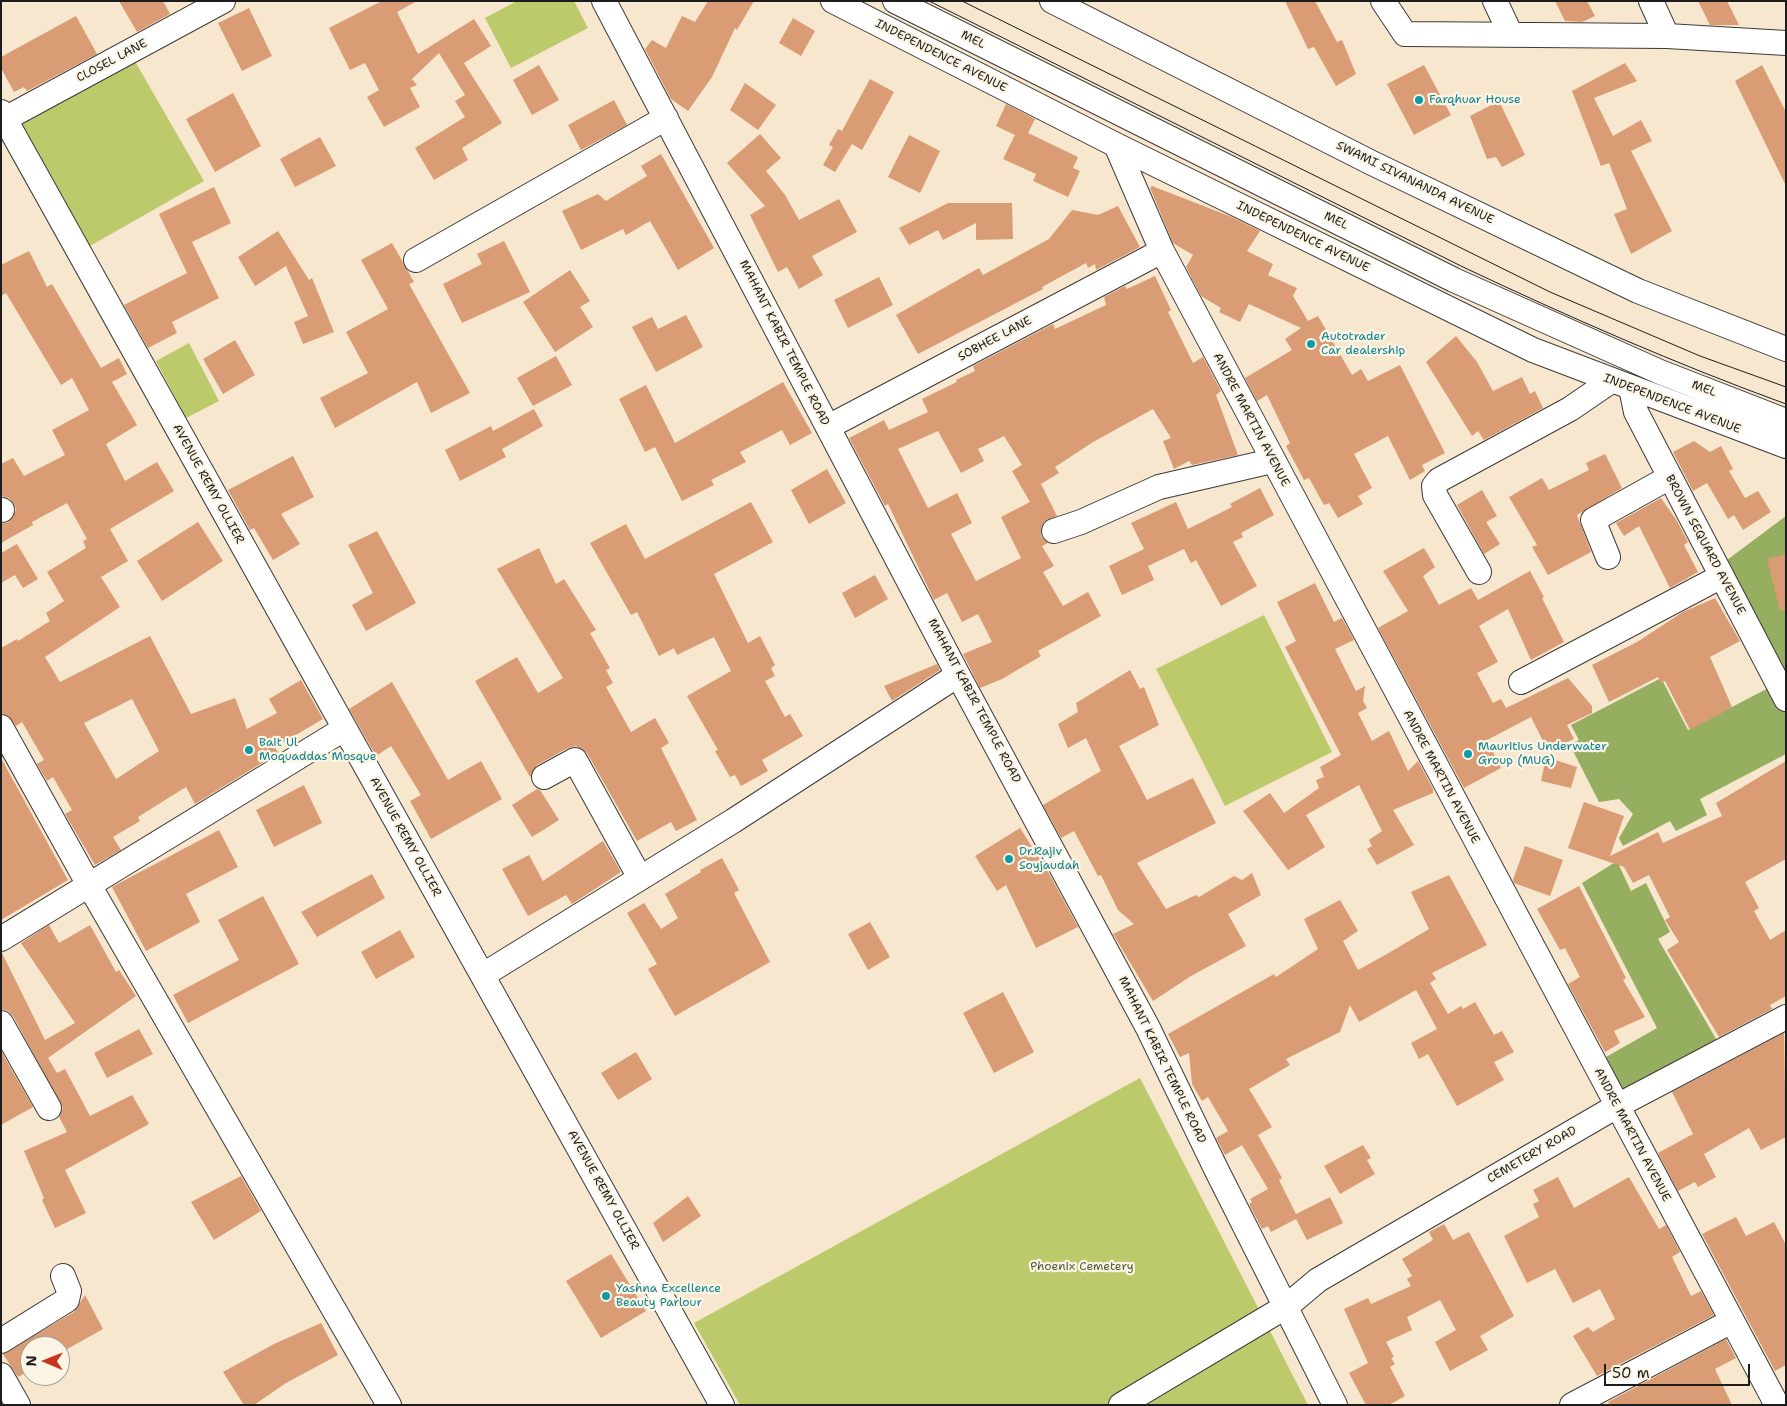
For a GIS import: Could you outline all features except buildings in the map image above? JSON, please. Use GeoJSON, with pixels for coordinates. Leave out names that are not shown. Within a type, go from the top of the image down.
{"type":"FeatureCollection","features":[{"type":"Feature","properties":{"kind":"street","name":"CLOSEL LANE"},"geometry":{"type":"LineString","coordinates":[[3,117],[223,1]]}},
{"type":"Feature","properties":{"kind":"street","name":"MAHANT KABIR TEMPLE ROAD"},"geometry":{"type":"LineString","coordinates":[[604,1],[958,675],[1148,1028],[1216,1170],[1287,1306],[1335,1405]]}},
{"type":"Feature","properties":{"kind":"street","name":"INDEPENDENCE AVENUE"},"geometry":{"type":"LineString","coordinates":[[833,1],[1116,145],[1533,350],[1786,446]]}},
{"type":"Feature","properties":{"kind":"street","name":"MEL"},"geometry":{"type":"LineString","coordinates":[[895,1],[1454,280],[1660,372],[1786,421]]}},
{"type":"Feature","properties":{"kind":"street","name":"SWAMI SIVANANDA AVENUE"},"geometry":{"type":"LineString","coordinates":[[1052,1],[1372,163],[1638,291],[1786,349]]}},
{"type":"Feature","properties":{"kind":"street"},"geometry":{"type":"LineString","coordinates":[[1383,1],[1405,34],[1668,36],[1786,43]]}},
{"type":"Feature","properties":{"kind":"street"},"geometry":{"type":"LineString","coordinates":[[1494,1],[1511,35]]}},
{"type":"Feature","properties":{"kind":"street"},"geometry":{"type":"LineString","coordinates":[[1651,1],[1668,36]]}},
{"type":"Feature","properties":{"kind":"street","name":"AVENUE REMY OLLIER"},"geometry":{"type":"LineString","coordinates":[[3,117],[722,1405]]}},
{"type":"Feature","properties":{"kind":"street"},"geometry":{"type":"LineString","coordinates":[[416,260],[666,118]]}},
{"type":"Feature","properties":{"kind":"street","name":"ANDRE MARTIN AVENUE"},"geometry":{"type":"LineString","coordinates":[[1116,145],[1162,251],[1272,461],[1732,1321],[1778,1397]]}},
{"type":"Feature","properties":{"kind":"street","name":"SOBHEE LANE"},"geometry":{"type":"LineString","coordinates":[[828,427],[1162,251]]}},
{"type":"Feature","properties":{"kind":"street"},"geometry":{"type":"LineString","coordinates":[[1479,572],[1435,495],[1434,486],[1439,480],[1570,409],[1621,384]]}},
{"type":"Feature","properties":{"kind":"street","name":"BROWN SEQUARD AVENUE"},"geometry":{"type":"LineString","coordinates":[[1621,384],[1786,698]]}},
{"type":"Feature","properties":{"kind":"street"},"geometry":{"type":"LineString","coordinates":[[1054,531],[1081,522],[1159,487],[1272,461]]}},
{"type":"Feature","properties":{"kind":"street"},"geometry":{"type":"LineString","coordinates":[[1608,557],[1593,520],[1670,477]]}},
{"type":"Feature","properties":{"kind":"street"},"geometry":{"type":"LineString","coordinates":[[1521,682],[1722,576]]}},
{"type":"Feature","properties":{"kind":"street"},"geometry":{"type":"LineString","coordinates":[[483,975],[733,821],[958,675]]}},
{"type":"Feature","properties":{"kind":"street"},"geometry":{"type":"LineString","coordinates":[[1,727],[89,885],[389,1405]]}},
{"type":"Feature","properties":{"kind":"street"},"geometry":{"type":"LineString","coordinates":[[1,939],[344,729]]}},
{"type":"Feature","properties":{"kind":"street"},"geometry":{"type":"LineString","coordinates":[[544,777],[574,760],[640,878]]}},
{"type":"Feature","properties":{"kind":"street","name":"CEMETERY ROAD"},"geometry":{"type":"LineString","coordinates":[[1121,1405],[1287,1306],[1318,1280],[1617,1106],[1786,1017]]}},
{"type":"Feature","properties":{"kind":"street"},"geometry":{"type":"LineString","coordinates":[[1,1023],[49,1108]]}},
{"type":"Feature","properties":{"kind":"street"},"geometry":{"type":"LineString","coordinates":[[1,1341],[67,1300],[69,1292],[63,1276]]}},
{"type":"Feature","properties":{"kind":"street"},"geometry":{"type":"LineString","coordinates":[[1572,1405],[1732,1321]]}},
{"type":"Feature","properties":{"kind":"street"},"geometry":{"type":"LineString","coordinates":[[1,1375],[18,1405]]}},
{"type":"Feature","properties":{"kind":"green space"},"geometry":{"type":"Polygon","coordinates":[[[517,1],[574,1],[588,28],[511,68],[485,18],[517,1]]]}},
{"type":"Feature","properties":{"kind":"green space"},"geometry":{"type":"Polygon","coordinates":[[[133,58],[204,181],[90,246],[20,123],[133,58]]]}},
{"type":"Feature","properties":{"kind":"green space"},"geometry":{"type":"Polygon","coordinates":[[[189,343],[219,401],[186,418],[156,361],[189,343]]]}},
{"type":"Feature","properties":{"kind":"green space"},"geometry":{"type":"Polygon","coordinates":[[[1786,516],[1786,672],[1727,560],[1786,516]]]}},
{"type":"Feature","properties":{"kind":"green space"},"geometry":{"type":"Polygon","coordinates":[[[1264,615],[1332,752],[1225,806],[1156,669],[1264,615]]]}},
{"type":"Feature","properties":{"kind":"green space"},"geometry":{"type":"Polygon","coordinates":[[[1661,678],[1688,730],[1774,685],[1786,707],[1786,754],[1700,799],[1707,815],[1676,831],[1670,821],[1623,846],[1619,838],[1633,814],[1619,799],[1599,802],[1570,745],[1579,740],[1571,725],[1661,678]]]}},
{"type":"Feature","properties":{"kind":"green space"},"geometry":{"type":"Polygon","coordinates":[[[1617,861],[1631,891],[1646,883],[1670,932],[1658,939],[1719,1044],[1625,1093],[1606,1057],[1657,1028],[1582,883],[1617,861]]]}},
{"type":"Feature","properties":{"kind":"green space","name":"Phoenix Cemetery"},"geometry":{"type":"Polygon","coordinates":[[[1140,1078],[1308,1405],[740,1405],[694,1323],[1140,1078]]]}},
{"type":"Feature","properties":{"kind":"tram line"},"geometry":{"type":"LineString","coordinates":[[929,1],[1463,267],[1623,339],[1704,373],[1786,404]]}},
{"type":"Feature","properties":{"kind":"tram line"},"geometry":{"type":"LineString","coordinates":[[962,1],[1550,292],[1700,356],[1786,387]]}},
{"type":"Feature","properties":{"kind":"place","name":"Farqhuar House"},"geometry":{"type":"Point","coordinates":[1419,100]}},
{"type":"Feature","properties":{"kind":"place","name":"Autotrader Car dealership"},"geometry":{"type":"Point","coordinates":[1311,344]}},
{"type":"Feature","properties":{"kind":"place","name":"Bait Ul Moquaddas Mosque"},"geometry":{"type":"Point","coordinates":[249,750]}},
{"type":"Feature","properties":{"kind":"place","name":"Mauritius Underwater Group (MUG)"},"geometry":{"type":"Point","coordinates":[1468,754]}},
{"type":"Feature","properties":{"kind":"place","name":"Dr.Rajiv Soyjaudah"},"geometry":{"type":"Point","coordinates":[1009,859]}},
{"type":"Feature","properties":{"kind":"place","name":"Yashna Excellence Beauty Parlour"},"geometry":{"type":"Point","coordinates":[606,1296]}}]}
